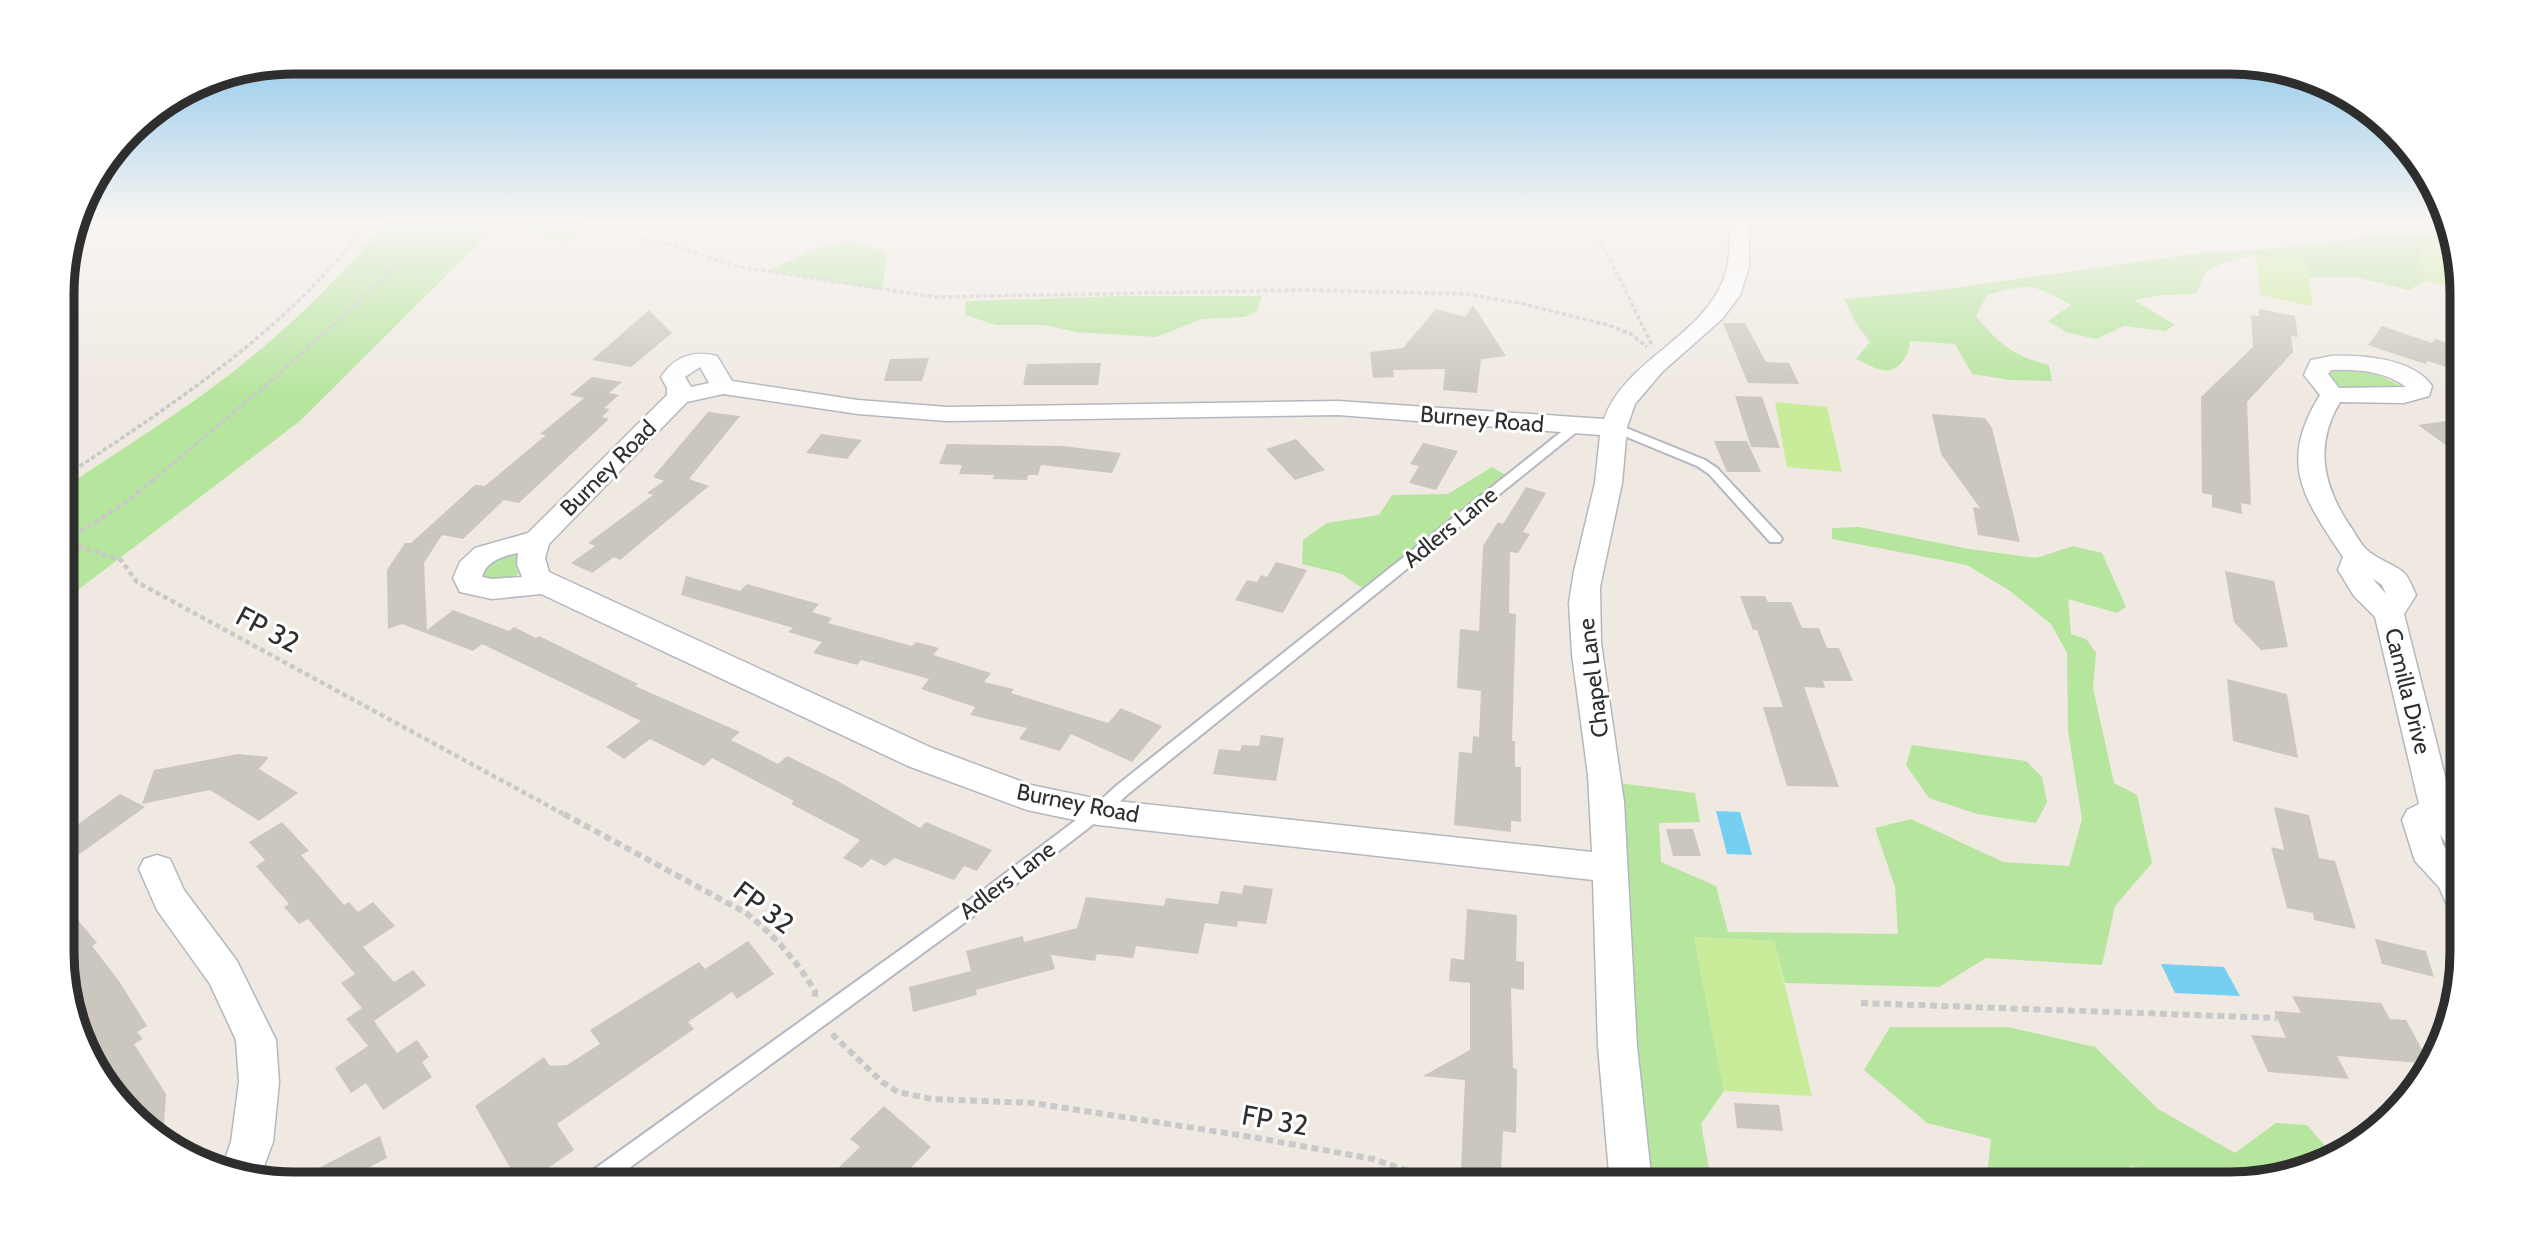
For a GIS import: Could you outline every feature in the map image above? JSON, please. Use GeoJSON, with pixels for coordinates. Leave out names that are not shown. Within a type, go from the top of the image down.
{"type":"FeatureCollection","features":[{"type":"Feature","properties":{"kind":"street","name":"Chapel Lane"},"geometry":{"type":"LineString","coordinates":[[1630,1172],[1616,1050],[1604,769],[1583,618],[1590,555],[1608,489],[1614,427],[1621,407],[1660,360],[1710,320],[1731,290],[1735,279]]}},
{"type":"Feature","properties":{"kind":"street","name":"Burney Road"},"geometry":{"type":"LineString","coordinates":[[1610,868],[1098,812],[1027,797],[920,757],[545,584],[484,589],[470,585],[467,578],[470,568],[485,555],[537,540],[679,397],[723,387],[858,407],[947,414],[1359,408],[1614,427]]}},
{"type":"Feature","properties":{"kind":"street","name":"Camilla Drive"},"geometry":{"type":"LineString","coordinates":[[2332,395],[2319,412],[2309,446],[2312,485],[2357,557],[2352,570],[2364,590],[2389,614],[2437,810]]}},
{"type":"Feature","properties":{"kind":"street"},"geometry":{"type":"LineString","coordinates":[[537,540],[530,554],[530,567],[536,577],[545,584]]}},
{"type":"Feature","properties":{"kind":"street"},"geometry":{"type":"LineString","coordinates":[[2450,823],[2437,810],[2419,820],[2427,851],[2450,873]]}},
{"type":"Feature","properties":{"kind":"street"},"geometry":{"type":"LineString","coordinates":[[157,869],[170,900],[225,973],[256,1040],[259,1082],[252,1142],[243,1167]]}},
{"type":"Feature","properties":{"kind":"lane","name":"Adlers Lane"},"geometry":{"type":"LineString","coordinates":[[607,1172],[984,899],[1098,812],[1575,426]]}},
{"type":"Feature","properties":{"kind":"lane"},"geometry":{"type":"LineString","coordinates":[[1614,427],[1701,463],[1713,471],[1775,539]]}},
{"type":"Feature","properties":{"kind":"path"},"geometry":{"type":"LineString","coordinates":[[74,470],[207,379],[291,309],[321,279]]}},
{"type":"Feature","properties":{"kind":"path"},"geometry":{"type":"LineString","coordinates":[[74,535],[129,500],[184,457],[383,279]]}},
{"type":"Feature","properties":{"kind":"path"},"geometry":{"type":"LineString","coordinates":[[819,279],[935,297],[1307,290],[1466,294],[1519,303],[1608,325],[1631,334],[1660,360]]}},
{"type":"Feature","properties":{"kind":"path"},"geometry":{"type":"LineString","coordinates":[[1620,279],[1660,360]]}},
{"type":"Feature","properties":{"kind":"path","name":"FP 32"},"geometry":{"type":"LineString","coordinates":[[74,545],[121,559],[137,582],[746,913],[770,930],[796,959],[815,991],[816,1018],[882,1082],[898,1092],[932,1099],[1033,1103],[1239,1134],[1373,1159],[1411,1172]]}},
{"type":"Feature","properties":{"kind":"path"},"geometry":{"type":"LineString","coordinates":[[1861,1003],[2277,1018]]}},
{"type":"Feature","properties":{"kind":"green space"},"geometry":{"type":"Polygon","coordinates":[[[335,279],[443,279],[300,421],[74,593],[74,481],[233,372],[335,279]]]}},
{"type":"Feature","properties":{"kind":"green space"},"geometry":{"type":"Polygon","coordinates":[[[817,279],[883,279],[882,290],[817,279]]]}},
{"type":"Feature","properties":{"kind":"green space"},"geometry":{"type":"Polygon","coordinates":[[[2016,279],[2202,279],[2196,294],[2162,295],[2134,300],[2175,325],[2165,331],[2124,326],[2096,339],[2066,332],[2048,321],[2071,305],[2047,292],[2022,287],[1987,295],[1976,316],[2008,348],[2049,365],[2052,381],[2011,380],[1972,374],[1955,344],[1910,341],[1907,354],[1892,370],[1880,370],[1856,359],[1870,342],[1856,323],[1844,299],[2016,279]]]}},
{"type":"Feature","properties":{"kind":"green space"},"geometry":{"type":"Polygon","coordinates":[[[2258,279],[2309,279],[2313,306],[2260,295],[2258,279]]]}},
{"type":"Feature","properties":{"kind":"green space"},"geometry":{"type":"Polygon","coordinates":[[[2363,279],[2425,279],[2409,290],[2363,279]]]}},
{"type":"Feature","properties":{"kind":"green space"},"geometry":{"type":"Polygon","coordinates":[[[2450,279],[2450,287],[2425,281],[2450,279]]]}},
{"type":"Feature","properties":{"kind":"green space"},"geometry":{"type":"Polygon","coordinates":[[[1122,296],[1262,296],[1257,311],[1245,317],[1202,319],[1156,337],[1076,332],[1045,325],[996,325],[965,315],[966,301],[1122,296]]]}},
{"type":"Feature","properties":{"kind":"green space"},"geometry":{"type":"Polygon","coordinates":[[[2338,366],[2370,371],[2401,386],[2400,392],[2350,391],[2334,387],[2325,369],[2338,366]]]}},
{"type":"Feature","properties":{"kind":"green space"},"geometry":{"type":"Polygon","coordinates":[[[1775,402],[1827,407],[1842,472],[1787,467],[1775,402]]]}},
{"type":"Feature","properties":{"kind":"green space"},"geometry":{"type":"Polygon","coordinates":[[[1492,467],[1507,476],[1362,588],[1342,574],[1302,564],[1303,540],[1327,523],[1379,515],[1392,495],[1448,494],[1492,467]]]}},
{"type":"Feature","properties":{"kind":"green space"},"geometry":{"type":"Polygon","coordinates":[[[1859,527],[1969,549],[2036,558],[2073,546],[2102,553],[2126,607],[2117,613],[2068,599],[2071,634],[2086,639],[2096,653],[2093,688],[2114,783],[2137,795],[2152,863],[2115,906],[2102,965],[1986,958],[1939,987],[1785,983],[1774,941],[1694,937],[1724,1091],[1701,1124],[1710,1172],[1641,1172],[1619,783],[1695,793],[1700,822],[1659,823],[1661,862],[1716,886],[1728,932],[1898,934],[1895,887],[1875,828],[1911,819],[2003,862],[2069,866],[2082,819],[2068,731],[2067,653],[2051,624],[2010,591],[1967,565],[1832,539],[1832,528],[1859,527]]]}},
{"type":"Feature","properties":{"kind":"green space"},"geometry":{"type":"Polygon","coordinates":[[[516,550],[522,558],[520,571],[512,581],[481,582],[477,571],[486,559],[516,550]]]}},
{"type":"Feature","properties":{"kind":"green space"},"geometry":{"type":"Polygon","coordinates":[[[1912,745],[2026,761],[2042,777],[2047,802],[2036,823],[1977,814],[1929,798],[1906,765],[1912,745]]]}},
{"type":"Feature","properties":{"kind":"green space"},"geometry":{"type":"Polygon","coordinates":[[[1694,937],[1774,941],[1812,1096],[1724,1091],[1694,937]]]}},
{"type":"Feature","properties":{"kind":"green space"},"geometry":{"type":"Polygon","coordinates":[[[1890,1027],[2008,1027],[2095,1047],[2158,1109],[2235,1153],[2276,1123],[2307,1125],[2328,1150],[2301,1161],[2245,1172],[2157,1172],[2132,1166],[2117,1172],[1987,1172],[1991,1139],[1927,1123],[1864,1070],[1890,1027]]]}},
{"type":"Feature","properties":{"kind":"water"},"geometry":{"type":"Polygon","coordinates":[[[1716,811],[1740,812],[1752,855],[1727,854],[1716,811]]]}},
{"type":"Feature","properties":{"kind":"water"},"geometry":{"type":"Polygon","coordinates":[[[2161,964],[2224,967],[2240,996],[2175,993],[2161,964]]]}},
{"type":"Feature","properties":{"kind":"building"},"geometry":{"type":"Polygon","coordinates":[[[1473,305],[1506,356],[1481,359],[1477,393],[1443,390],[1445,369],[1393,370],[1394,377],[1373,378],[1370,352],[1403,348],[1436,309],[1465,317],[1473,305]]]}},
{"type":"Feature","properties":{"kind":"building"},"geometry":{"type":"Polygon","coordinates":[[[2259,309],[2295,316],[2298,337],[2291,336],[2293,352],[2247,402],[2251,505],[2241,503],[2242,514],[2212,507],[2212,495],[2202,493],[2201,397],[2253,347],[2251,315],[2259,316],[2259,309]]]}},
{"type":"Feature","properties":{"kind":"building"},"geometry":{"type":"Polygon","coordinates":[[[649,310],[672,333],[631,367],[592,360],[649,310]]]}},
{"type":"Feature","properties":{"kind":"building"},"geometry":{"type":"Polygon","coordinates":[[[1723,323],[1745,323],[1766,362],[1789,363],[1799,384],[1748,383],[1723,323]]]}},
{"type":"Feature","properties":{"kind":"building"},"geometry":{"type":"Polygon","coordinates":[[[2382,326],[2432,343],[2435,339],[2450,344],[2450,368],[2428,361],[2425,364],[2368,345],[2382,326]]]}},
{"type":"Feature","properties":{"kind":"building"},"geometry":{"type":"Polygon","coordinates":[[[929,358],[922,381],[884,381],[890,359],[929,358]]]}},
{"type":"Feature","properties":{"kind":"building"},"geometry":{"type":"Polygon","coordinates":[[[1101,363],[1098,385],[1023,385],[1027,364],[1101,363]]]}},
{"type":"Feature","properties":{"kind":"building"},"geometry":{"type":"Polygon","coordinates":[[[592,377],[622,382],[609,393],[619,395],[604,408],[610,409],[602,417],[609,419],[519,503],[504,500],[463,539],[442,535],[424,563],[427,630],[453,610],[509,631],[514,627],[536,638],[539,636],[638,684],[635,686],[740,732],[731,740],[778,764],[787,756],[834,779],[920,828],[926,822],[992,850],[977,871],[964,866],[954,880],[894,858],[885,866],[871,859],[862,868],[843,858],[860,840],[791,804],[794,801],[712,758],[704,766],[650,739],[624,759],[606,747],[641,721],[482,644],[473,651],[402,624],[388,629],[387,570],[405,543],[411,543],[475,485],[485,486],[546,435],[540,434],[584,398],[570,395],[592,377]]]}},
{"type":"Feature","properties":{"kind":"building"},"geometry":{"type":"Polygon","coordinates":[[[1735,396],[1762,397],[1780,448],[1751,447],[1735,396]]]}},
{"type":"Feature","properties":{"kind":"building"},"geometry":{"type":"Polygon","coordinates":[[[708,412],[740,416],[689,479],[709,486],[620,560],[614,557],[592,573],[571,563],[595,546],[588,543],[653,495],[647,493],[664,481],[653,477],[708,412]]]}},
{"type":"Feature","properties":{"kind":"building"},"geometry":{"type":"Polygon","coordinates":[[[1932,414],[1985,418],[1992,428],[2020,542],[1978,535],[1973,507],[1980,508],[1941,454],[1932,414]]]}},
{"type":"Feature","properties":{"kind":"building"},"geometry":{"type":"Polygon","coordinates":[[[2450,421],[2450,448],[2418,425],[2450,421]]]}},
{"type":"Feature","properties":{"kind":"building"},"geometry":{"type":"Polygon","coordinates":[[[821,434],[862,440],[847,459],[806,453],[821,434]]]}},
{"type":"Feature","properties":{"kind":"building"},"geometry":{"type":"Polygon","coordinates":[[[1296,439],[1325,470],[1295,480],[1266,449],[1296,439]]]}},
{"type":"Feature","properties":{"kind":"building"},"geometry":{"type":"Polygon","coordinates":[[[1714,441],[1747,441],[1761,472],[1727,472],[1714,441]]]}},
{"type":"Feature","properties":{"kind":"building"},"geometry":{"type":"Polygon","coordinates":[[[1423,443],[1458,451],[1436,490],[1409,483],[1419,466],[1410,464],[1423,443]]]}},
{"type":"Feature","properties":{"kind":"building"},"geometry":{"type":"Polygon","coordinates":[[[947,444],[1063,446],[1121,453],[1112,473],[1041,465],[1038,475],[1028,475],[1027,480],[993,479],[994,475],[959,474],[962,465],[939,464],[947,444]]]}},
{"type":"Feature","properties":{"kind":"building"},"geometry":{"type":"Polygon","coordinates":[[[1526,487],[1546,493],[1523,532],[1530,534],[1518,553],[1510,552],[1509,613],[1516,614],[1512,741],[1515,741],[1515,767],[1521,767],[1521,822],[1511,821],[1511,832],[1454,825],[1459,752],[1472,753],[1473,736],[1479,737],[1481,691],[1457,688],[1460,629],[1479,631],[1483,546],[1498,522],[1503,524],[1526,487]]]}},
{"type":"Feature","properties":{"kind":"building"},"geometry":{"type":"Polygon","coordinates":[[[1276,562],[1307,570],[1283,613],[1235,600],[1247,580],[1257,582],[1261,575],[1267,577],[1276,562]]]}},
{"type":"Feature","properties":{"kind":"building"},"geometry":{"type":"Polygon","coordinates":[[[2225,571],[2274,581],[2288,647],[2261,650],[2234,622],[2225,571]]]}},
{"type":"Feature","properties":{"kind":"building"},"geometry":{"type":"Polygon","coordinates":[[[686,576],[740,591],[747,584],[819,604],[812,612],[832,618],[828,623],[912,646],[916,642],[939,648],[933,655],[991,673],[984,682],[1014,689],[1011,693],[1108,723],[1121,708],[1162,726],[1132,762],[1071,734],[1060,751],[1019,739],[1027,728],[970,715],[975,707],[921,689],[929,679],[861,660],[857,665],[813,653],[822,642],[788,632],[793,628],[681,595],[686,576]]]}},
{"type":"Feature","properties":{"kind":"building"},"geometry":{"type":"Polygon","coordinates":[[[1740,596],[1765,596],[1768,602],[1791,602],[1802,628],[1819,628],[1827,648],[1839,648],[1853,681],[1823,681],[1825,688],[1804,687],[1839,787],[1787,786],[1763,707],[1783,707],[1757,630],[1753,630],[1740,596]]]}},
{"type":"Feature","properties":{"kind":"building"},"geometry":{"type":"Polygon","coordinates":[[[2227,679],[2287,694],[2298,758],[2233,741],[2227,679]]]}},
{"type":"Feature","properties":{"kind":"building"},"geometry":{"type":"Polygon","coordinates":[[[1261,735],[1284,738],[1276,781],[1213,774],[1219,749],[1240,751],[1242,745],[1259,746],[1261,735]]]}},
{"type":"Feature","properties":{"kind":"building"},"geometry":{"type":"Polygon","coordinates":[[[238,754],[269,757],[259,769],[298,793],[259,821],[210,790],[142,804],[154,770],[238,754]]]}},
{"type":"Feature","properties":{"kind":"building"},"geometry":{"type":"Polygon","coordinates":[[[120,794],[145,807],[74,858],[74,827],[120,794]]]}},
{"type":"Feature","properties":{"kind":"building"},"geometry":{"type":"Polygon","coordinates":[[[2274,807],[2309,815],[2319,858],[2335,861],[2356,929],[2314,920],[2313,913],[2287,908],[2271,847],[2284,850],[2274,807]]]}},
{"type":"Feature","properties":{"kind":"building"},"geometry":{"type":"Polygon","coordinates":[[[282,822],[309,851],[301,855],[344,905],[349,902],[358,912],[373,902],[395,926],[363,947],[394,982],[413,970],[426,985],[374,1021],[397,1053],[417,1040],[429,1057],[422,1062],[432,1077],[383,1110],[366,1083],[351,1093],[335,1068],[368,1046],[346,1019],[362,1008],[341,983],[355,974],[308,919],[299,924],[284,907],[289,904],[256,866],[265,860],[249,842],[282,822]]]}},
{"type":"Feature","properties":{"kind":"building"},"geometry":{"type":"Polygon","coordinates":[[[1666,829],[1693,829],[1701,856],[1673,856],[1666,829]]]}},
{"type":"Feature","properties":{"kind":"building"},"geometry":{"type":"Polygon","coordinates":[[[1244,885],[1273,889],[1266,924],[1238,921],[1237,927],[1205,923],[1198,954],[1136,946],[1133,958],[1097,954],[1095,961],[1051,955],[1055,969],[976,990],[977,995],[913,1012],[909,987],[971,971],[966,951],[1023,936],[1024,942],[1077,928],[1086,897],[1164,906],[1166,898],[1218,904],[1221,891],[1242,894],[1244,885]]]}},
{"type":"Feature","properties":{"kind":"building"},"geometry":{"type":"Polygon","coordinates":[[[1467,909],[1517,915],[1516,961],[1524,962],[1524,990],[1511,988],[1513,1068],[1517,1069],[1516,1133],[1503,1131],[1501,1172],[1461,1168],[1465,1080],[1423,1076],[1470,1050],[1470,983],[1449,981],[1451,958],[1464,960],[1467,909]]]}},
{"type":"Feature","properties":{"kind":"building"},"geometry":{"type":"Polygon","coordinates":[[[74,915],[97,943],[92,946],[119,981],[147,1026],[137,1032],[143,1039],[134,1044],[166,1094],[164,1130],[128,1098],[96,1050],[85,1023],[75,981],[74,915]]]}},
{"type":"Feature","properties":{"kind":"building"},"geometry":{"type":"Polygon","coordinates":[[[2375,939],[2426,951],[2434,977],[2382,964],[2375,939]]]}},
{"type":"Feature","properties":{"kind":"building"},"geometry":{"type":"Polygon","coordinates":[[[748,941],[774,974],[737,999],[732,992],[688,1022],[694,1029],[557,1124],[574,1150],[543,1172],[513,1172],[475,1106],[544,1057],[550,1066],[567,1065],[600,1044],[590,1030],[699,962],[705,969],[748,941]]]}},
{"type":"Feature","properties":{"kind":"building"},"geometry":{"type":"Polygon","coordinates":[[[2292,996],[2381,1003],[2390,1019],[2406,1020],[2425,1055],[2420,1063],[2337,1056],[2349,1079],[2268,1072],[2251,1035],[2286,1038],[2274,1011],[2301,1013],[2292,996]]]}},
{"type":"Feature","properties":{"kind":"building"},"geometry":{"type":"Polygon","coordinates":[[[1734,1103],[1779,1105],[1783,1131],[1737,1128],[1734,1103]]]}},
{"type":"Feature","properties":{"kind":"building"},"geometry":{"type":"Polygon","coordinates":[[[884,1106],[931,1147],[907,1172],[834,1172],[860,1147],[850,1139],[884,1106]]]}},
{"type":"Feature","properties":{"kind":"building"},"geometry":{"type":"Polygon","coordinates":[[[380,1136],[387,1158],[366,1169],[367,1172],[318,1172],[317,1169],[380,1136]]]}}]}
